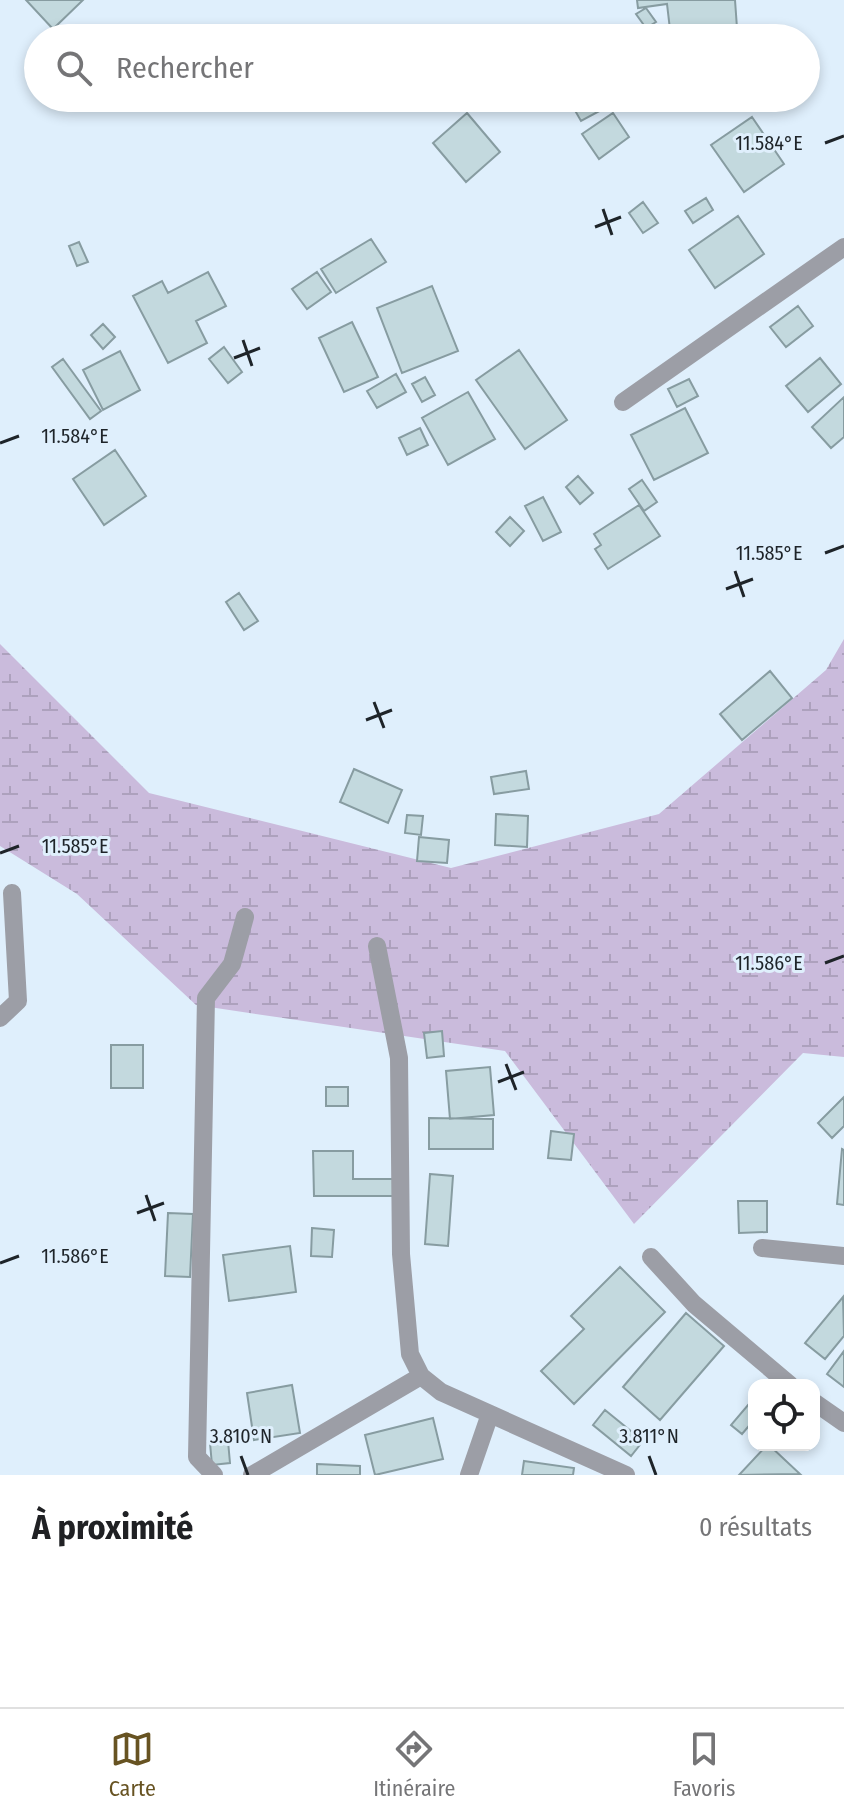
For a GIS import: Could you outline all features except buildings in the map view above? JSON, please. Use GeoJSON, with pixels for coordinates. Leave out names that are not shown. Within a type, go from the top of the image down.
{"type":"FeatureCollection","features":[{"type":"Feature","properties":{"kind":"street"},"geometry":{"type":"LineString","coordinates":[[623,402],[844,247]]}},
{"type":"Feature","properties":{"kind":"street"},"geometry":{"type":"LineString","coordinates":[[0,1018],[18,1001],[12,893]]}},
{"type":"Feature","properties":{"kind":"street"},"geometry":{"type":"LineString","coordinates":[[214,1475],[197,1457],[206,998],[232,964],[245,917]]}},
{"type":"Feature","properties":{"kind":"street"},"geometry":{"type":"LineString","coordinates":[[377,946],[399,1058],[401,1254],[410,1354],[421,1376],[441,1392],[626,1475]]}},
{"type":"Feature","properties":{"kind":"street"},"geometry":{"type":"LineString","coordinates":[[762,1248],[844,1256]]}},
{"type":"Feature","properties":{"kind":"street"},"geometry":{"type":"LineString","coordinates":[[651,1257],[694,1304],[783,1379]]}},
{"type":"Feature","properties":{"kind":"street"},"geometry":{"type":"LineString","coordinates":[[252,1475],[421,1376]]}},
{"type":"Feature","properties":{"kind":"street"},"geometry":{"type":"LineString","coordinates":[[820,1406],[844,1423]]}},
{"type":"Feature","properties":{"kind":"street"},"geometry":{"type":"LineString","coordinates":[[469,1475],[490,1414]]}},
{"type":"Feature","properties":{"kind":"green space"},"geometry":{"type":"Polygon","coordinates":[[[844,639],[844,1057],[803,1053],[634,1224],[505,1051],[196,1005],[77,894],[0,846],[0,644],[149,793],[451,868],[659,814],[826,670],[844,639]]]}}]}
